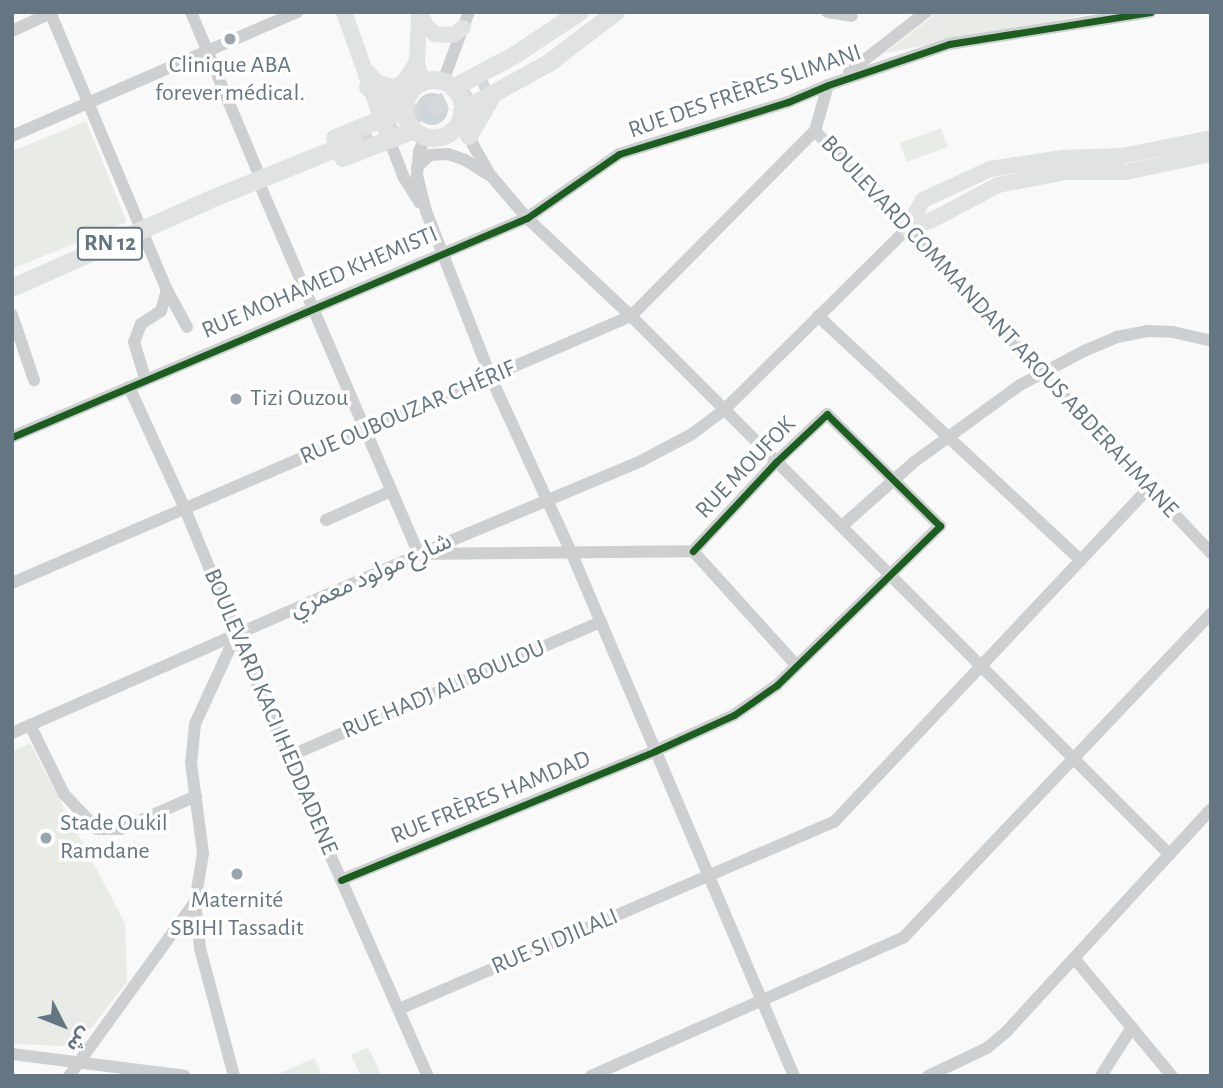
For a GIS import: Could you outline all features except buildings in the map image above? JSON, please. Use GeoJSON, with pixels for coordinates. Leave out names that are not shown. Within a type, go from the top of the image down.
{"type":"FeatureCollection","features":[{"type":"Feature","properties":{"kind":"main road"},"geometry":{"type":"LineString","coordinates":[[344,12],[389,139]]}},
{"type":"Feature","properties":{"kind":"main road"},"geometry":{"type":"LineString","coordinates":[[420,12],[426,26],[435,34],[453,34],[466,20]]}},
{"type":"Feature","properties":{"kind":"main road"},"geometry":{"type":"LineString","coordinates":[[420,12],[417,62],[422,82]]}},
{"type":"Feature","properties":{"kind":"main road"},"geometry":{"type":"LineString","coordinates":[[207,201],[230,183],[257,170],[381,120],[406,106],[412,90],[422,82],[448,85],[515,55],[580,12]]}},
{"type":"Feature","properties":{"kind":"main road"},"geometry":{"type":"LineString","coordinates":[[462,113],[491,89],[599,12]]}},
{"type":"Feature","properties":{"kind":"main road"},"geometry":{"type":"LineString","coordinates":[[469,136],[491,89],[557,58],[616,12]]}},
{"type":"Feature","properties":{"kind":"main road"},"geometry":{"type":"LineString","coordinates":[[367,78],[393,87],[403,83],[417,62]]}},
{"type":"Feature","properties":{"kind":"main road"},"geometry":{"type":"LineString","coordinates":[[367,78],[382,99],[406,106],[420,133]]}},
{"type":"Feature","properties":{"kind":"main road"},"geometry":{"type":"LineString","coordinates":[[207,201],[239,199],[389,139],[420,133],[438,137],[449,133],[458,125],[462,113],[461,101],[448,85]]}},
{"type":"Feature","properties":{"kind":"main road"},"geometry":{"type":"LineString","coordinates":[[907,229],[923,200],[990,169],[1049,159],[1122,156],[1211,138]]}},
{"type":"Feature","properties":{"kind":"main road","name":"RN 12"},"geometry":{"type":"LineString","coordinates":[[12,288],[207,201],[355,141]]}},
{"type":"Feature","properties":{"kind":"main road"},"geometry":{"type":"LineString","coordinates":[[907,229],[932,220],[998,184],[1065,172],[1126,172],[1211,153]]}},
{"type":"Feature","properties":{"kind":"street"},"geometry":{"type":"LineString","coordinates":[[191,12],[257,170]]}},
{"type":"Feature","properties":{"kind":"street"},"geometry":{"type":"LineString","coordinates":[[12,136],[297,12]]}},
{"type":"Feature","properties":{"kind":"street"},"geometry":{"type":"LineString","coordinates":[[827,12],[852,16]]}},
{"type":"Feature","properties":{"kind":"street"},"geometry":{"type":"LineString","coordinates":[[631,316],[816,131],[828,85],[862,64],[926,12]]}},
{"type":"Feature","properties":{"kind":"street","name":"RUE DES FRÈRES SLIMANI"},"geometry":{"type":"LineString","coordinates":[[527,218],[619,155],[788,102],[828,85],[949,44],[1150,12]]}},
{"type":"Feature","properties":{"kind":"street"},"geometry":{"type":"LineString","coordinates":[[12,31],[51,13],[141,230],[167,290],[187,327]]}},
{"type":"Feature","properties":{"kind":"street"},"geometry":{"type":"LineString","coordinates":[[448,85],[466,20]]}},
{"type":"Feature","properties":{"kind":"street"},"geometry":{"type":"LineString","coordinates":[[462,113],[469,136],[492,177],[527,218],[631,316],[1170,855]]}},
{"type":"Feature","properties":{"kind":"street","name":"BOULEVARD COMMANDANT AROUS ABDERAHMANE"},"geometry":{"type":"LineString","coordinates":[[816,131],[1044,371],[1211,553]]}},
{"type":"Feature","properties":{"kind":"street"},"geometry":{"type":"LineString","coordinates":[[420,133],[416,167],[426,211],[491,377],[571,552],[794,1076]]}},
{"type":"Feature","properties":{"kind":"street"},"geometry":{"type":"LineString","coordinates":[[389,139],[403,176],[426,211]]}},
{"type":"Feature","properties":{"kind":"street"},"geometry":{"type":"LineString","coordinates":[[416,167],[430,155],[448,154],[465,160],[492,177]]}},
{"type":"Feature","properties":{"kind":"street"},"geometry":{"type":"LineString","coordinates":[[262,190],[315,307],[419,554],[693,551],[796,665]]}},
{"type":"Feature","properties":{"kind":"street","name":"RUE MOHAMED KHEMISTI"},"geometry":{"type":"LineString","coordinates":[[12,437],[527,218]]}},
{"type":"Feature","properties":{"kind":"street","name":"شارع مولود معمري"},"geometry":{"type":"LineString","coordinates":[[12,733],[419,554],[640,461],[692,433],[723,410],[907,229]]}},
{"type":"Feature","properties":{"kind":"street"},"geometry":{"type":"LineString","coordinates":[[145,379],[134,342],[141,324],[161,310],[167,290]]}},
{"type":"Feature","properties":{"kind":"street"},"geometry":{"type":"LineString","coordinates":[[12,316],[34,380]]}},
{"type":"Feature","properties":{"kind":"street","name":"RUE OUBOUZAR CHÉRIF"},"geometry":{"type":"LineString","coordinates":[[12,583],[631,316]]}},
{"type":"Feature","properties":{"kind":"street"},"geometry":{"type":"LineString","coordinates":[[818,316],[1081,560]]}},
{"type":"Feature","properties":{"kind":"street"},"geometry":{"type":"LineString","coordinates":[[842,526],[895,479],[949,437],[1044,371],[1117,337],[1148,331],[1173,332],[1211,341]]}},
{"type":"Feature","properties":{"kind":"street","name":"BOULEVARD KACI IHEDDADENE"},"geometry":{"type":"LineString","coordinates":[[129,387],[185,509],[287,758],[428,1076]]}},
{"type":"Feature","properties":{"kind":"street","name":"RUE MOUFOK"},"geometry":{"type":"LineString","coordinates":[[693,551],[776,462],[827,414],[895,479]]}},
{"type":"Feature","properties":{"kind":"street","name":"RUE FRÈRES HAMDAD"},"geometry":{"type":"LineString","coordinates":[[341,880],[655,751],[734,715],[777,685],[940,526],[895,479]]}},
{"type":"Feature","properties":{"kind":"street","name":"RUE SI DJILALI"},"geometry":{"type":"LineString","coordinates":[[399,1009],[834,822],[1149,488]]}},
{"type":"Feature","properties":{"kind":"street"},"geometry":{"type":"LineString","coordinates":[[326,520],[391,491]]}},
{"type":"Feature","properties":{"kind":"street"},"geometry":{"type":"LineString","coordinates":[[590,1076],[903,939],[1076,760],[1211,614]]}},
{"type":"Feature","properties":{"kind":"street","name":"RUE HADJ ALI BOULOU"},"geometry":{"type":"LineString","coordinates":[[287,758],[601,622]]}},
{"type":"Feature","properties":{"kind":"street"},"geometry":{"type":"LineString","coordinates":[[234,1076],[200,948],[195,902],[203,853],[191,763],[195,724],[236,635]]}},
{"type":"Feature","properties":{"kind":"street"},"geometry":{"type":"LineString","coordinates":[[30,724],[64,794],[97,829],[121,830],[196,796]]}},
{"type":"Feature","properties":{"kind":"street"},"geometry":{"type":"LineString","coordinates":[[928,1076],[987,1048],[1211,809]]}},
{"type":"Feature","properties":{"kind":"street"},"geometry":{"type":"LineString","coordinates":[[69,1076],[195,902]]}},
{"type":"Feature","properties":{"kind":"street"},"geometry":{"type":"LineString","coordinates":[[1074,958],[1172,1076]]}},
{"type":"Feature","properties":{"kind":"street"},"geometry":{"type":"LineString","coordinates":[[1101,1076],[1132,1027]]}},
{"type":"Feature","properties":{"kind":"street"},"geometry":{"type":"LineString","coordinates":[[12,1054],[185,1076]]}},
{"type":"Feature","properties":{"kind":"shaded area"},"geometry":{"type":"Polygon","coordinates":[[[938,12],[1099,12],[885,53],[938,12]]]}},
{"type":"Feature","properties":{"kind":"shaded area"},"geometry":{"type":"Polygon","coordinates":[[[432,93],[443,98],[448,109],[443,120],[432,125],[421,120],[416,109],[421,98],[432,93]]]}},
{"type":"Feature","properties":{"kind":"shaded area"},"geometry":{"type":"Polygon","coordinates":[[[86,121],[127,222],[12,269],[12,151],[86,121]]]}},
{"type":"Feature","properties":{"kind":"shaded area"},"geometry":{"type":"Polygon","coordinates":[[[941,128],[948,147],[906,162],[900,143],[941,128]]]}},
{"type":"Feature","properties":{"kind":"shaded area","name":"Stade Oukil Ramdane"},"geometry":{"type":"Polygon","coordinates":[[[30,743],[125,923],[127,982],[93,1026],[63,1046],[12,1044],[12,752],[30,743]]]}},
{"type":"Feature","properties":{"kind":"shaded area"},"geometry":{"type":"Polygon","coordinates":[[[368,1047],[382,1076],[361,1076],[351,1055],[368,1047]]]}},
{"type":"Feature","properties":{"kind":"shaded area"},"geometry":{"type":"Polygon","coordinates":[[[314,1058],[322,1076],[274,1076],[314,1058]]]}},
{"type":"Feature","properties":{"kind":"tunnel"},"geometry":{"type":"LineString","coordinates":[[355,141],[489,82]]}},
{"type":"Feature","properties":{"kind":"cycle path"},"geometry":{"type":"LineString","coordinates":[[12,437],[527,218],[619,154],[788,102],[828,85],[949,44],[1150,12]]}},
{"type":"Feature","properties":{"kind":"cycle path"},"geometry":{"type":"LineString","coordinates":[[341,880],[655,751],[734,715],[777,685],[940,526],[827,414],[776,462],[693,551]]}},
{"type":"Feature","properties":{"kind":"place","name":"Clinique ABA forever médical."},"geometry":{"type":"Point","coordinates":[230,39]}},
{"type":"Feature","properties":{"kind":"place","name":"Tizi Ouzou"},"geometry":{"type":"Point","coordinates":[236,399]}},
{"type":"Feature","properties":{"kind":"place","name":"Stade Oukil Ramdane"},"geometry":{"type":"Point","coordinates":[46,838]}},
{"type":"Feature","properties":{"kind":"place","name":"Maternité SBIHI Tassadit"},"geometry":{"type":"Point","coordinates":[237,874]}}]}
